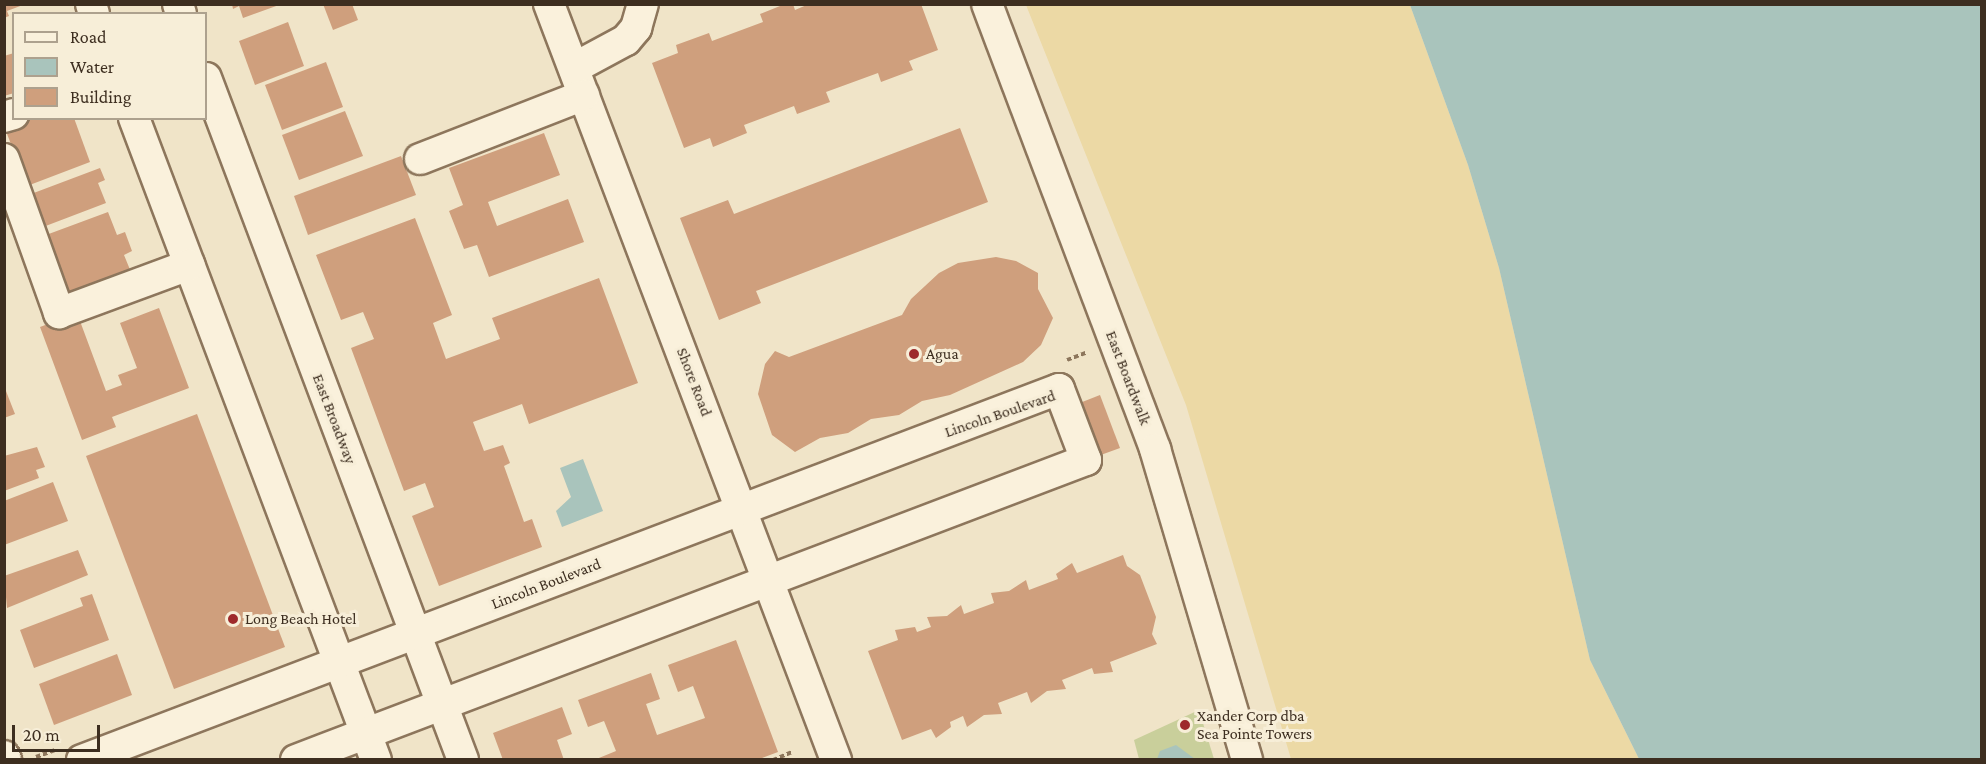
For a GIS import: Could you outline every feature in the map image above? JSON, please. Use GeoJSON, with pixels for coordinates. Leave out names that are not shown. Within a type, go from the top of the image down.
{"type":"FeatureCollection","features":[{"type":"Feature","properties":{"kind":"street","name":"Shore Road"},"geometry":{"type":"LineString","coordinates":[[549,4],[743,509],[836,759]]}},
{"type":"Feature","properties":{"kind":"street"},"geometry":{"type":"LineString","coordinates":[[420,159],[579,81],[626,40],[636,28],[644,4]]}},
{"type":"Feature","properties":{"kind":"street","name":"East Boardwalk"},"geometry":{"type":"LineString","coordinates":[[987,4],[1155,450],[1247,759]]}},
{"type":"Feature","properties":{"kind":"street","name":"East Broadway"},"geometry":{"type":"LineString","coordinates":[[207,81],[463,759]]}},
{"type":"Feature","properties":{"kind":"street"},"geometry":{"type":"LineString","coordinates":[[135,120],[371,746]]}},
{"type":"Feature","properties":{"kind":"street"},"geometry":{"type":"LineString","coordinates":[[4,159],[59,313],[189,265]]}},
{"type":"Feature","properties":{"kind":"street","name":"Lincoln Boulevard"},"geometry":{"type":"LineString","coordinates":[[82,759],[1059,389],[1086,460],[442,704],[371,746],[296,759]]}},
{"type":"Feature","properties":{"kind":"path"},"geometry":{"type":"LineString","coordinates":[[773,759],[792,752]]}},
{"type":"Feature","properties":{"kind":"green space","name":"Xander Corp dba Sea Pointe Towers"},"geometry":{"type":"Polygon","coordinates":[[[1199,710],[1214,759],[1139,759],[1134,740],[1199,710]]]}},
{"type":"Feature","properties":{"kind":"sand"},"geometry":{"type":"Polygon","coordinates":[[[1026,5],[1410,5],[1468,165],[1499,268],[1590,660],[1639,759],[1291,759],[1186,405],[1026,5]]]}},
{"type":"Feature","properties":{"kind":"water"},"geometry":{"type":"Polygon","coordinates":[[[1410,5],[1981,5],[1981,759],[1639,759],[1590,660],[1499,268],[1468,165],[1410,5]]]}},
{"type":"Feature","properties":{"kind":"water"},"geometry":{"type":"Polygon","coordinates":[[[583,459],[603,511],[562,527],[556,511],[571,497],[560,468],[583,459]]]}},
{"type":"Feature","properties":{"kind":"water"},"geometry":{"type":"Polygon","coordinates":[[[1176,745],[1195,759],[1157,759],[1160,751],[1176,745]]]}},
{"type":"Feature","properties":{"kind":"building"},"geometry":{"type":"Polygon","coordinates":[[[4,4],[23,5],[7,11],[9,16],[4,18],[4,4]]]}},
{"type":"Feature","properties":{"kind":"building"},"geometry":{"type":"Polygon","coordinates":[[[232,4],[279,5],[243,18],[239,6],[233,9],[232,4]]]}},
{"type":"Feature","properties":{"kind":"building"},"geometry":{"type":"Polygon","coordinates":[[[323,4],[352,4],[358,20],[333,30],[323,4]]]}},
{"type":"Feature","properties":{"kind":"building"},"geometry":{"type":"Polygon","coordinates":[[[785,4],[793,4],[795,10],[809,4],[921,4],[938,50],[909,61],[913,70],[881,82],[878,73],[826,92],[830,102],[797,114],[794,106],[744,125],[747,133],[713,147],[710,138],[684,148],[652,63],[678,53],[676,45],[709,33],[712,41],[763,22],[760,14],[785,4]]]}},
{"type":"Feature","properties":{"kind":"building"},"geometry":{"type":"Polygon","coordinates":[[[288,22],[304,66],[255,85],[239,41],[288,22]]]}},
{"type":"Feature","properties":{"kind":"building"},"geometry":{"type":"Polygon","coordinates":[[[12,54],[12,94],[4,96],[4,56],[12,54]]]}},
{"type":"Feature","properties":{"kind":"building"},"geometry":{"type":"Polygon","coordinates":[[[326,62],[343,107],[282,130],[265,85],[326,62]]]}},
{"type":"Feature","properties":{"kind":"building"},"geometry":{"type":"Polygon","coordinates":[[[345,111],[363,156],[299,180],[282,135],[345,111]]]}},
{"type":"Feature","properties":{"kind":"building"},"geometry":{"type":"Polygon","coordinates":[[[12,120],[75,120],[90,162],[27,186],[4,126],[12,120]]]}},
{"type":"Feature","properties":{"kind":"building"},"geometry":{"type":"Polygon","coordinates":[[[960,128],[988,202],[756,291],[761,303],[719,320],[680,218],[728,200],[734,214],[960,128]]]}},
{"type":"Feature","properties":{"kind":"building"},"geometry":{"type":"Polygon","coordinates":[[[544,133],[560,175],[488,202],[497,226],[568,199],[584,242],[489,277],[477,245],[464,249],[449,211],[463,205],[449,168],[544,133]]]}},
{"type":"Feature","properties":{"kind":"building"},"geometry":{"type":"Polygon","coordinates":[[[401,156],[416,195],[308,235],[294,196],[401,156]]]}},
{"type":"Feature","properties":{"kind":"building"},"geometry":{"type":"Polygon","coordinates":[[[100,168],[105,180],[98,183],[106,203],[43,227],[31,194],[100,168]]]}},
{"type":"Feature","properties":{"kind":"building"},"geometry":{"type":"Polygon","coordinates":[[[108,212],[117,235],[125,232],[132,251],[124,255],[133,277],[71,301],[46,235],[108,212]]]}},
{"type":"Feature","properties":{"kind":"building"},"geometry":{"type":"Polygon","coordinates":[[[415,218],[452,315],[433,323],[446,359],[500,339],[492,318],[599,278],[638,383],[529,424],[522,404],[473,422],[484,451],[503,445],[510,463],[504,466],[524,522],[532,519],[542,547],[439,586],[412,516],[434,507],[425,483],[404,491],[351,348],[374,339],[363,312],[341,320],[316,255],[415,218]]]}},
{"type":"Feature","properties":{"kind":"building","name":"Agua"},"geometry":{"type":"Polygon","coordinates":[[[996,257],[1016,261],[1038,273],[1038,289],[1053,318],[1041,345],[1023,362],[950,395],[922,401],[899,415],[871,419],[848,433],[820,438],[795,452],[772,435],[758,394],[765,364],[775,351],[789,357],[902,315],[911,299],[939,273],[958,263],[996,257]]]}},
{"type":"Feature","properties":{"kind":"building"},"geometry":{"type":"Polygon","coordinates":[[[159,308],[189,388],[112,417],[116,427],[82,440],[40,327],[77,313],[106,391],[122,385],[118,375],[137,368],[120,323],[159,308]]]}},
{"type":"Feature","properties":{"kind":"building"},"geometry":{"type":"Polygon","coordinates":[[[4,386],[15,414],[4,418],[4,386]]]}},
{"type":"Feature","properties":{"kind":"building"},"geometry":{"type":"Polygon","coordinates":[[[1100,395],[1120,448],[1087,460],[1067,408],[1100,395]]]}},
{"type":"Feature","properties":{"kind":"building"},"geometry":{"type":"Polygon","coordinates":[[[197,414],[285,647],[174,689],[86,456],[197,414]]]}},
{"type":"Feature","properties":{"kind":"building"},"geometry":{"type":"Polygon","coordinates":[[[37,447],[45,467],[36,470],[39,478],[4,491],[4,456],[37,447]]]}},
{"type":"Feature","properties":{"kind":"building"},"geometry":{"type":"Polygon","coordinates":[[[53,482],[68,521],[4,545],[4,501],[53,482]]]}},
{"type":"Feature","properties":{"kind":"building"},"geometry":{"type":"Polygon","coordinates":[[[78,550],[88,575],[7,608],[4,576],[78,550]]]}},
{"type":"Feature","properties":{"kind":"building"},"geometry":{"type":"Polygon","coordinates":[[[1123,555],[1127,566],[1140,575],[1156,617],[1152,634],[1157,644],[1110,662],[1113,672],[1094,674],[1092,668],[1062,680],[1066,689],[1047,691],[1031,703],[1027,692],[998,703],[1002,714],[984,715],[967,727],[963,716],[950,722],[951,727],[936,738],[931,729],[902,740],[868,651],[898,640],[895,630],[915,627],[917,632],[931,627],[927,617],[947,616],[961,605],[964,614],[994,603],[991,593],[1009,591],[1026,580],[1029,590],[1058,579],[1056,574],[1072,563],[1077,573],[1123,555]]]}},
{"type":"Feature","properties":{"kind":"building"},"geometry":{"type":"Polygon","coordinates":[[[92,594],[109,640],[34,668],[20,630],[83,606],[80,598],[92,594]]]}},
{"type":"Feature","properties":{"kind":"building"},"geometry":{"type":"Polygon","coordinates":[[[736,640],[778,752],[757,760],[594,760],[616,751],[604,721],[588,727],[578,700],[651,673],[660,699],[646,704],[657,735],[705,718],[693,686],[678,692],[668,665],[736,640]]]}},
{"type":"Feature","properties":{"kind":"building"},"geometry":{"type":"Polygon","coordinates":[[[117,654],[132,695],[54,725],[39,684],[117,654]]]}},
{"type":"Feature","properties":{"kind":"building"},"geometry":{"type":"Polygon","coordinates":[[[562,707],[572,734],[557,740],[564,760],[503,760],[493,733],[562,707]]]}},
{"type":"Feature","properties":{"kind":"place","name":"Agua"},"geometry":{"type":"Point","coordinates":[914,354]}},
{"type":"Feature","properties":{"kind":"place","name":"Long Beach Hotel"},"geometry":{"type":"Point","coordinates":[233,619]}},
{"type":"Feature","properties":{"kind":"place","name":"Xander Corp dba Sea Pointe Towers"},"geometry":{"type":"Point","coordinates":[1185,725]}}]}
